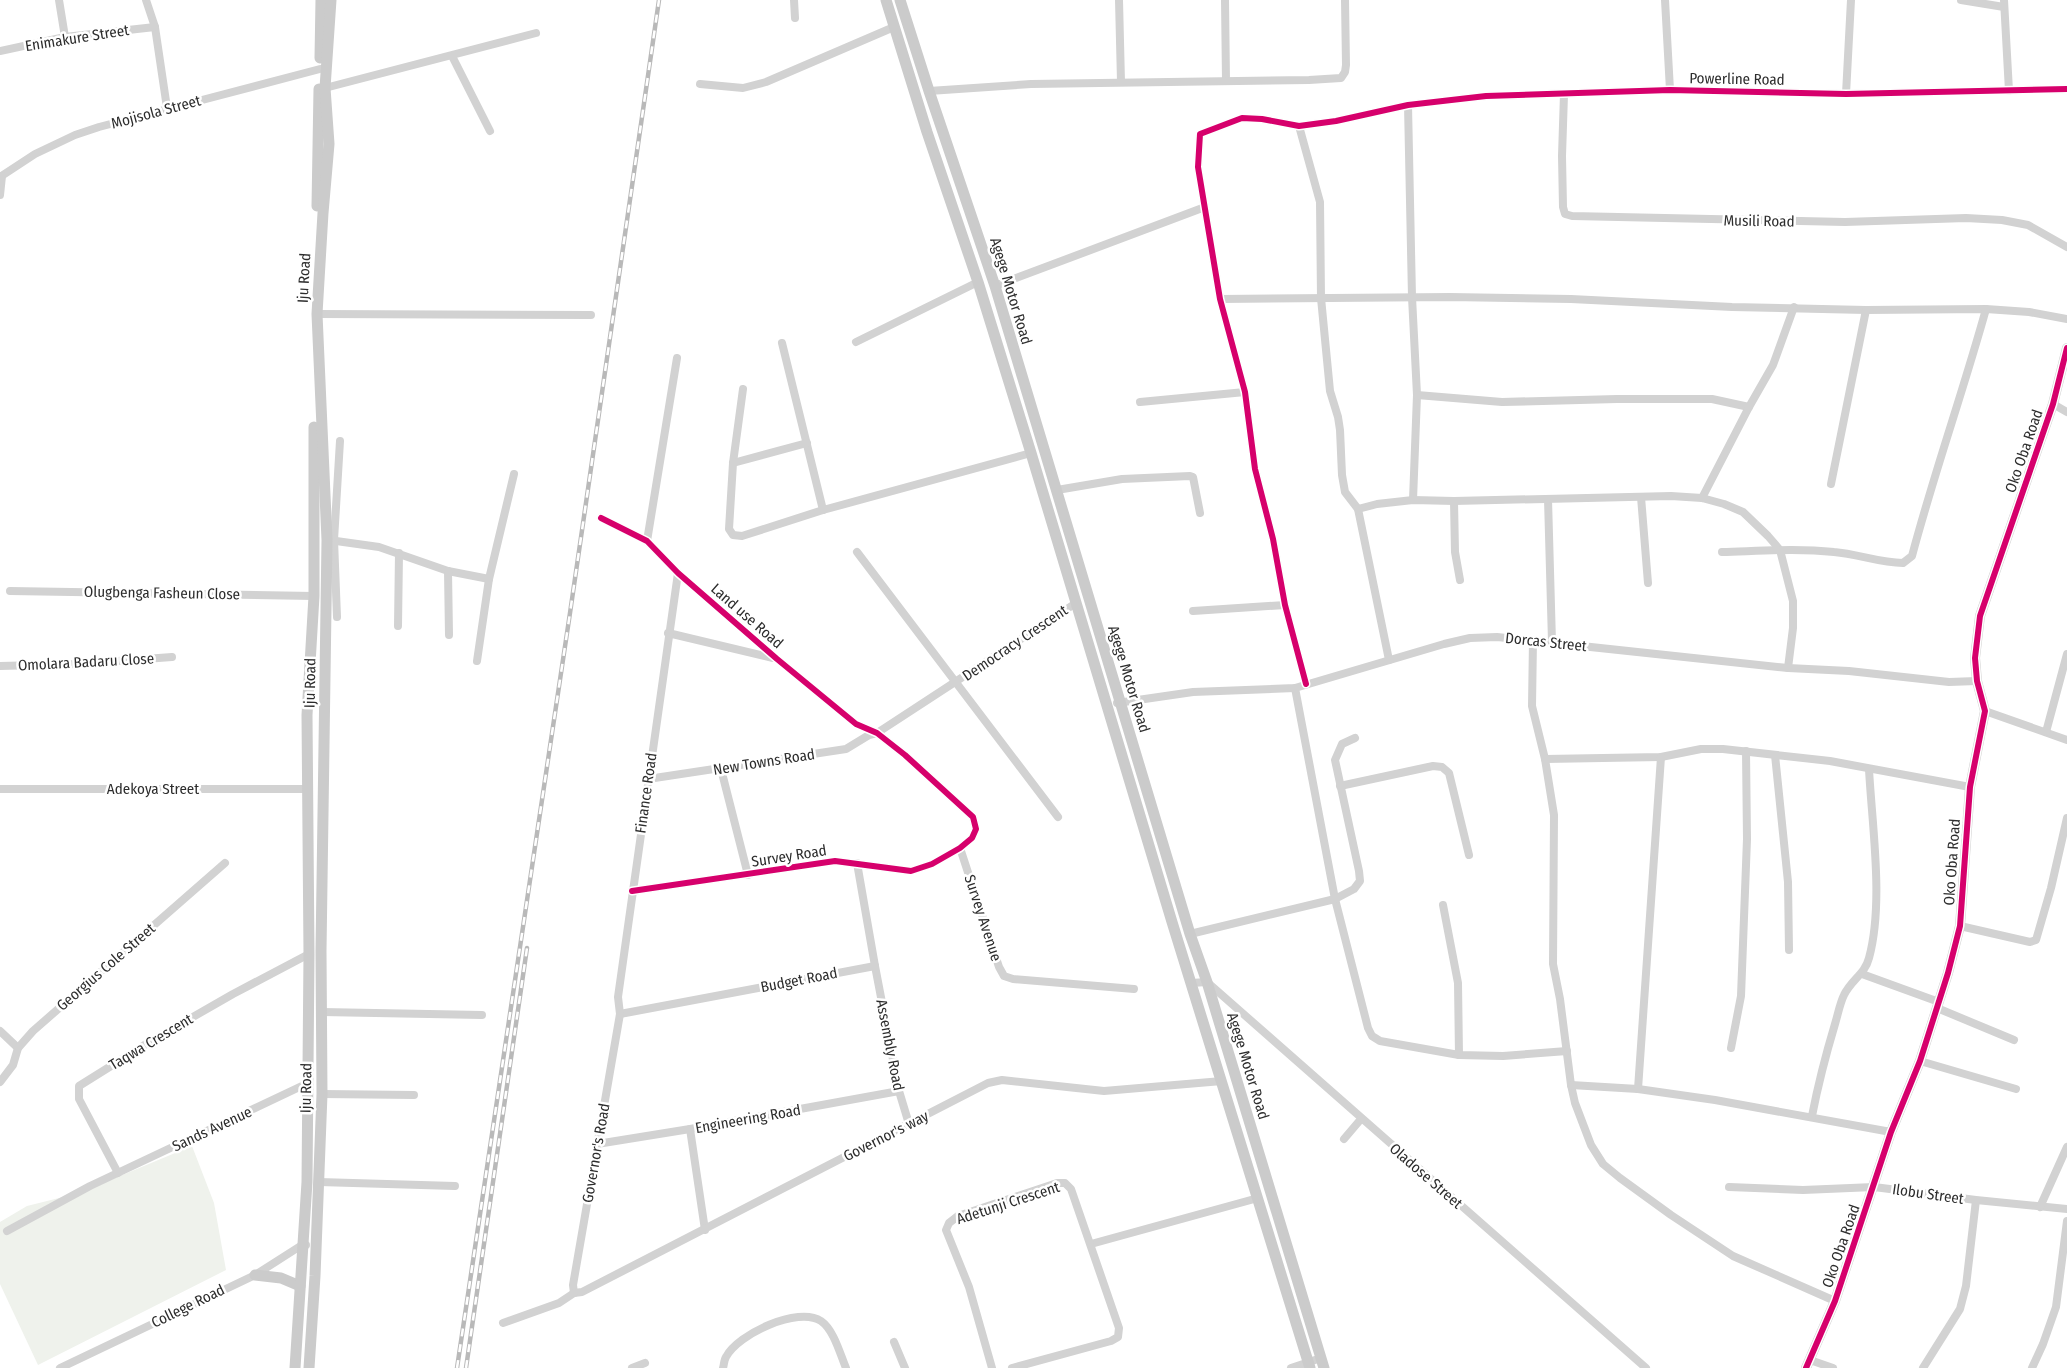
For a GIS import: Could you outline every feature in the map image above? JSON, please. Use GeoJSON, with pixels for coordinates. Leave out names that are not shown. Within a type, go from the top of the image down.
{"type":"FeatureCollection","features":[{"type":"Feature","properties":{"kind":"main road","name":"Iju Road"},"geometry":{"type":"LineString","coordinates":[[295,1368],[307,1182],[307,715],[314,596],[314,355],[320,0]]}},
{"type":"Feature","properties":{"kind":"main road","name":"Iju Road"},"geometry":{"type":"LineString","coordinates":[[309,1368],[322,1094],[330,540],[317,314],[329,144],[325,88],[331,0]]}},
{"type":"Feature","properties":{"kind":"main road","name":"Agege Motor Road"},"geometry":{"type":"LineString","coordinates":[[886,0],[927,132],[978,282],[1031,453],[1106,706],[1309,1365]]}},
{"type":"Feature","properties":{"kind":"main road","name":"Agege Motor Road"},"geometry":{"type":"LineString","coordinates":[[900,0],[995,286],[1190,934],[1207,982],[1323,1363]]}},
{"type":"Feature","properties":{"kind":"main road"},"geometry":{"type":"LineString","coordinates":[[989,319],[1003,315]]}},
{"type":"Feature","properties":{"kind":"main road"},"geometry":{"type":"LineString","coordinates":[[1014,402],[1028,398]]}},
{"type":"Feature","properties":{"kind":"main road"},"geometry":{"type":"LineString","coordinates":[[255,1275],[281,1278],[300,1286]]}},
{"type":"Feature","properties":{"kind":"street"},"geometry":{"type":"LineString","coordinates":[[59,0],[65,37]]}},
{"type":"Feature","properties":{"kind":"street"},"geometry":{"type":"LineString","coordinates":[[146,0],[155,27],[167,108]]}},
{"type":"Feature","properties":{"kind":"street"},"geometry":{"type":"LineString","coordinates":[[794,0],[796,18]]}},
{"type":"Feature","properties":{"kind":"street"},"geometry":{"type":"LineString","coordinates":[[1119,0],[1122,82]]}},
{"type":"Feature","properties":{"kind":"street"},"geometry":{"type":"LineString","coordinates":[[1225,0],[1226,81]]}},
{"type":"Feature","properties":{"kind":"street"},"geometry":{"type":"LineString","coordinates":[[929,91],[1031,84],[1341,78],[1345,72],[1345,0]]}},
{"type":"Feature","properties":{"kind":"street"},"geometry":{"type":"LineString","coordinates":[[1665,0],[1670,90]]}},
{"type":"Feature","properties":{"kind":"street"},"geometry":{"type":"LineString","coordinates":[[1846,94],[1851,0]]}},
{"type":"Feature","properties":{"kind":"street"},"geometry":{"type":"LineString","coordinates":[[1961,0],[2004,3],[2009,92]]}},
{"type":"Feature","properties":{"kind":"street","name":"Enimakure Street"},"geometry":{"type":"LineString","coordinates":[[0,51],[65,37],[155,27]]}},
{"type":"Feature","properties":{"kind":"street"},"geometry":{"type":"LineString","coordinates":[[700,84],[743,88],[766,82],[894,27]]}},
{"type":"Feature","properties":{"kind":"street"},"geometry":{"type":"LineString","coordinates":[[325,88],[536,33]]}},
{"type":"Feature","properties":{"kind":"street"},"geometry":{"type":"LineString","coordinates":[[452,56],[490,130]]}},
{"type":"Feature","properties":{"kind":"street","name":"Mojisola Street"},"geometry":{"type":"LineString","coordinates":[[1,176],[35,154],[75,135],[167,108],[320,68]]}},
{"type":"Feature","properties":{"kind":"street","name":"Powerline Road"},"geometry":{"type":"LineString","coordinates":[[1205,207],[1198,167],[1200,134],[1242,118],[1262,119],[1299,126],[1336,121],[1408,105],[1486,96],[1670,90],[1846,94],[2009,92],[2067,89]]}},
{"type":"Feature","properties":{"kind":"street","name":"Musili Road"},"geometry":{"type":"LineString","coordinates":[[1564,94],[1562,156],[1563,207],[1565,214],[1572,216],[1789,222],[1966,218],[2002,220],[2028,225],[2067,247]]}},
{"type":"Feature","properties":{"kind":"street"},"geometry":{"type":"LineString","coordinates":[[1408,105],[1412,297],[1417,395],[1413,500]]}},
{"type":"Feature","properties":{"kind":"street"},"geometry":{"type":"LineString","coordinates":[[1299,126],[1320,202],[1321,298],[1330,391],[1338,417],[1342,475],[1346,492],[1358,509],[1389,660]]}},
{"type":"Feature","properties":{"kind":"street"},"geometry":{"type":"LineString","coordinates":[[0,195],[1,176]]}},
{"type":"Feature","properties":{"kind":"street"},"geometry":{"type":"LineString","coordinates":[[995,286],[1205,207],[1220,298],[1245,392],[1254,469],[1273,539],[1285,605],[1306,684]]}},
{"type":"Feature","properties":{"kind":"street"},"geometry":{"type":"LineString","coordinates":[[856,342],[978,282]]}},
{"type":"Feature","properties":{"kind":"street"},"geometry":{"type":"LineString","coordinates":[[1220,298],[1412,297],[1571,299],[1732,307],[1866,310],[1986,309],[2029,312],[2067,319]]}},
{"type":"Feature","properties":{"kind":"street"},"geometry":{"type":"LineString","coordinates":[[1702,498],[1749,407],[1774,365],[1794,307]]}},
{"type":"Feature","properties":{"kind":"street"},"geometry":{"type":"LineString","coordinates":[[1722,552],[1780,550],[1835,552],[1892,563],[1903,563],[1912,556],[1930,487],[1965,382],[1986,309]]}},
{"type":"Feature","properties":{"kind":"street"},"geometry":{"type":"LineString","coordinates":[[1832,484],[1866,310]]}},
{"type":"Feature","properties":{"kind":"street"},"geometry":{"type":"LineString","coordinates":[[317,314],[591,315]]}},
{"type":"Feature","properties":{"kind":"street"},"geometry":{"type":"LineString","coordinates":[[782,343],[823,510]]}},
{"type":"Feature","properties":{"kind":"street","name":"Oko Oba Road"},"geometry":{"type":"LineString","coordinates":[[1808,1364],[1835,1301],[1891,1132],[1920,1061],[1960,926],[1970,787],[1985,711],[1977,682],[1974,658],[1980,616],[2053,404],[2067,348]]}},
{"type":"Feature","properties":{"kind":"street"},"geometry":{"type":"LineString","coordinates":[[648,541],[677,358]]}},
{"type":"Feature","properties":{"kind":"street"},"geometry":{"type":"LineString","coordinates":[[743,389],[733,463],[729,529],[733,535],[742,536],[823,510],[1031,453]]}},
{"type":"Feature","properties":{"kind":"street"},"geometry":{"type":"LineString","coordinates":[[1140,402],[1245,392]]}},
{"type":"Feature","properties":{"kind":"street"},"geometry":{"type":"LineString","coordinates":[[1417,395],[1502,402],[1712,399],[1749,407]]}},
{"type":"Feature","properties":{"kind":"street"},"geometry":{"type":"LineString","coordinates":[[2053,404],[2067,412]]}},
{"type":"Feature","properties":{"kind":"street"},"geometry":{"type":"LineString","coordinates":[[337,617],[330,540],[340,441]]}},
{"type":"Feature","properties":{"kind":"street"},"geometry":{"type":"LineString","coordinates":[[733,463],[807,443]]}},
{"type":"Feature","properties":{"kind":"street"},"geometry":{"type":"LineString","coordinates":[[477,661],[489,579],[514,474]]}},
{"type":"Feature","properties":{"kind":"street"},"geometry":{"type":"LineString","coordinates":[[1057,490],[1122,479],[1190,476],[1193,477],[1200,513]]}},
{"type":"Feature","properties":{"kind":"street"},"geometry":{"type":"LineString","coordinates":[[1358,509],[1377,504],[1413,500],[1454,501],[1671,496],[1702,498],[1724,504],[1743,512],[1780,550],[1792,601],[1793,628],[1788,668]]}},
{"type":"Feature","properties":{"kind":"street"},"geometry":{"type":"LineString","coordinates":[[1641,497],[1648,583]]}},
{"type":"Feature","properties":{"kind":"street"},"geometry":{"type":"LineString","coordinates":[[1548,499],[1552,642]]}},
{"type":"Feature","properties":{"kind":"street"},"geometry":{"type":"LineString","coordinates":[[1454,501],[1455,552],[1460,580]]}},
{"type":"Feature","properties":{"kind":"street","name":"Land use Road"},"geometry":{"type":"LineString","coordinates":[[601,518],[648,541],[678,573],[777,659],[856,724],[877,733]]}},
{"type":"Feature","properties":{"kind":"street"},"geometry":{"type":"LineString","coordinates":[[330,540],[379,547],[399,552],[448,571],[489,579]]}},
{"type":"Feature","properties":{"kind":"street"},"geometry":{"type":"LineString","coordinates":[[398,626],[399,552]]}},
{"type":"Feature","properties":{"kind":"street"},"geometry":{"type":"LineString","coordinates":[[857,552],[1058,817]]}},
{"type":"Feature","properties":{"kind":"street"},"geometry":{"type":"LineString","coordinates":[[448,571],[449,635]]}},
{"type":"Feature","properties":{"kind":"street","name":"Finance Road"},"geometry":{"type":"LineString","coordinates":[[620,1014],[618,997],[678,573]]}},
{"type":"Feature","properties":{"kind":"street","name":"Olugbenga Fasheun Close"},"geometry":{"type":"LineString","coordinates":[[10,591],[314,596]]}},
{"type":"Feature","properties":{"kind":"street","name":"Democracy Crescent"},"geometry":{"type":"LineString","coordinates":[[877,733],[1076,602]]}},
{"type":"Feature","properties":{"kind":"street"},"geometry":{"type":"LineString","coordinates":[[1193,611],[1285,605]]}},
{"type":"Feature","properties":{"kind":"street","name":"Land use Road"},"geometry":{"type":"LineString","coordinates":[[668,633],[751,651],[777,659]]}},
{"type":"Feature","properties":{"kind":"street","name":"Dorcas Street"},"geometry":{"type":"LineString","coordinates":[[1106,706],[1121,702],[1193,692],[1295,688],[1470,638],[1498,637],[1788,668],[1849,671],[1949,682],[1977,682]]}},
{"type":"Feature","properties":{"kind":"street"},"geometry":{"type":"LineString","coordinates":[[1534,640],[1532,706],[1546,759],[1554,815],[1553,964],[1571,1085],[1575,1103],[1591,1144],[1604,1164],[1620,1178],[1733,1256],[1835,1301]]}},
{"type":"Feature","properties":{"kind":"street"},"geometry":{"type":"LineString","coordinates":[[2046,732],[2067,654]]}},
{"type":"Feature","properties":{"kind":"street","name":"Omolara Badaru Close"},"geometry":{"type":"LineString","coordinates":[[0,666],[76,664],[172,658]]}},
{"type":"Feature","properties":{"kind":"street"},"geometry":{"type":"LineString","coordinates":[[1295,688],[1334,899],[1368,1028],[1372,1036],[1380,1041],[1459,1055],[1503,1056],[1567,1051]]}},
{"type":"Feature","properties":{"kind":"street"},"geometry":{"type":"LineString","coordinates":[[1985,711],[2067,740]]}},
{"type":"Feature","properties":{"kind":"street","name":"New Towns Road"},"geometry":{"type":"LineString","coordinates":[[648,779],[840,751],[877,733]]}},
{"type":"Feature","properties":{"kind":"street","name":"Survey Road"},"geometry":{"type":"LineString","coordinates":[[632,891],[835,861],[911,871],[932,864],[960,848],[972,838],[976,829],[973,817],[905,755],[877,733]]}},
{"type":"Feature","properties":{"kind":"street"},"geometry":{"type":"LineString","coordinates":[[1190,934],[1334,899],[1354,889],[1360,881],[1335,760],[1342,744],[1355,738]]}},
{"type":"Feature","properties":{"kind":"street"},"geometry":{"type":"LineString","coordinates":[[1546,759],[1661,757],[1701,749],[1746,751],[1869,768],[1970,787]]}},
{"type":"Feature","properties":{"kind":"street"},"geometry":{"type":"LineString","coordinates":[[1731,1048],[1742,996],[1747,839],[1746,751]]}},
{"type":"Feature","properties":{"kind":"street"},"geometry":{"type":"LineString","coordinates":[[1775,755],[1788,882],[1789,950]]}},
{"type":"Feature","properties":{"kind":"street"},"geometry":{"type":"LineString","coordinates":[[1638,1089],[1661,757]]}},
{"type":"Feature","properties":{"kind":"street"},"geometry":{"type":"LineString","coordinates":[[1340,786],[1433,766],[1442,767],[1449,773],[1469,855]]}},
{"type":"Feature","properties":{"kind":"street"},"geometry":{"type":"LineString","coordinates":[[1812,1116],[1824,1059],[1843,996],[1851,982],[1862,974],[1869,960],[1872,944],[1877,888],[1869,768]]}},
{"type":"Feature","properties":{"kind":"street"},"geometry":{"type":"LineString","coordinates":[[721,769],[748,875]]}},
{"type":"Feature","properties":{"kind":"street","name":"Adekoya Street"},"geometry":{"type":"LineString","coordinates":[[0,789],[307,789]]}},
{"type":"Feature","properties":{"kind":"street"},"geometry":{"type":"LineString","coordinates":[[1960,926],[2030,942],[2036,940],[2049,897],[2067,818]]}},
{"type":"Feature","properties":{"kind":"street","name":"Survey Avenue"},"geometry":{"type":"LineString","coordinates":[[960,848],[999,967],[1004,976],[1013,980],[1134,988]]}},
{"type":"Feature","properties":{"kind":"street","name":"Georgius Cole Street"},"geometry":{"type":"LineString","coordinates":[[0,1082],[13,1065],[18,1048],[52,1013],[225,863]]}},
{"type":"Feature","properties":{"kind":"street"},"geometry":{"type":"LineString","coordinates":[[857,863],[875,966]]}},
{"type":"Feature","properties":{"kind":"street"},"geometry":{"type":"LineString","coordinates":[[1443,905],[1458,983],[1459,1055]]}},
{"type":"Feature","properties":{"kind":"street","name":"Taqwa Crescent"},"geometry":{"type":"LineString","coordinates":[[118,1173],[79,1099],[79,1086],[151,1041],[308,954]]}},
{"type":"Feature","properties":{"kind":"street","name":"Budget Road"},"geometry":{"type":"LineString","coordinates":[[620,1014],[875,966]]}},
{"type":"Feature","properties":{"kind":"street","name":"Assembly Road"},"geometry":{"type":"LineString","coordinates":[[875,966],[898,1091],[909,1124]]}},
{"type":"Feature","properties":{"kind":"street"},"geometry":{"type":"LineString","coordinates":[[1862,974],[1938,1005],[2014,1040]]}},
{"type":"Feature","properties":{"kind":"street"},"geometry":{"type":"LineString","coordinates":[[1191,983],[1207,982]]}},
{"type":"Feature","properties":{"kind":"street","name":"Oladose Street"},"geometry":{"type":"LineString","coordinates":[[1207,982],[1646,1368]]}},
{"type":"Feature","properties":{"kind":"street"},"geometry":{"type":"LineString","coordinates":[[322,1012],[482,1015]]}},
{"type":"Feature","properties":{"kind":"street","name":"Governor's Road"},"geometry":{"type":"LineString","coordinates":[[574,1293],[573,1285],[620,1014]]}},
{"type":"Feature","properties":{"kind":"street"},"geometry":{"type":"LineString","coordinates":[[0,1031],[18,1048]]}},
{"type":"Feature","properties":{"kind":"street"},"geometry":{"type":"LineString","coordinates":[[1920,1061],[2016,1089]]}},
{"type":"Feature","properties":{"kind":"street","name":"Governor's way"},"geometry":{"type":"LineString","coordinates":[[503,1323],[559,1303],[574,1293],[582,1292],[988,1083],[1002,1080],[1104,1091],[1222,1081]]}},
{"type":"Feature","properties":{"kind":"street","name":"Sands Avenue"},"geometry":{"type":"LineString","coordinates":[[7,1231],[90,1186],[306,1084]]}},
{"type":"Feature","properties":{"kind":"street"},"geometry":{"type":"LineString","coordinates":[[1571,1085],[1638,1089],[1812,1116],[1891,1132]]}},
{"type":"Feature","properties":{"kind":"street","name":"Engineering Road"},"geometry":{"type":"LineString","coordinates":[[597,1144],[898,1091]]}},
{"type":"Feature","properties":{"kind":"street"},"geometry":{"type":"LineString","coordinates":[[322,1094],[414,1095]]}},
{"type":"Feature","properties":{"kind":"street"},"geometry":{"type":"LineString","coordinates":[[1344,1139],[1361,1119]]}},
{"type":"Feature","properties":{"kind":"street"},"geometry":{"type":"LineString","coordinates":[[690,1129],[705,1230]]}},
{"type":"Feature","properties":{"kind":"street"},"geometry":{"type":"LineString","coordinates":[[2040,1207],[2067,1147]]}},
{"type":"Feature","properties":{"kind":"street"},"geometry":{"type":"LineString","coordinates":[[318,1182],[455,1186]]}},
{"type":"Feature","properties":{"kind":"street","name":"Adetunji Crescent"},"geometry":{"type":"LineString","coordinates":[[992,1368],[969,1287],[946,1230],[949,1222],[958,1216],[1057,1183],[1065,1183],[1071,1188],[1091,1244],[1119,1328],[1118,1337],[1111,1341],[1012,1368]]}},
{"type":"Feature","properties":{"kind":"street","name":"Ilobu Street"},"geometry":{"type":"LineString","coordinates":[[1729,1187],[1803,1190],[1874,1187],[2067,1210]]}},
{"type":"Feature","properties":{"kind":"street"},"geometry":{"type":"LineString","coordinates":[[1091,1244],[1258,1198]]}},
{"type":"Feature","properties":{"kind":"street"},"geometry":{"type":"LineString","coordinates":[[1923,1368],[1960,1309],[1966,1286],[1976,1200]]}},
{"type":"Feature","properties":{"kind":"street"},"geometry":{"type":"LineString","coordinates":[[2032,1368],[2056,1307],[2067,1221]]}},
{"type":"Feature","properties":{"kind":"street"},"geometry":{"type":"LineString","coordinates":[[302,1245],[315,1245]]}},
{"type":"Feature","properties":{"kind":"street","name":"College Road"},"geometry":{"type":"LineString","coordinates":[[60,1368],[255,1275],[302,1245]]}},
{"type":"Feature","properties":{"kind":"street"},"geometry":{"type":"LineString","coordinates":[[723,1368],[726,1356],[757,1330],[772,1322],[813,1318],[822,1322],[829,1331],[846,1368]]}},
{"type":"Feature","properties":{"kind":"street"},"geometry":{"type":"LineString","coordinates":[[894,1342],[905,1368]]}},
{"type":"Feature","properties":{"kind":"street"},"geometry":{"type":"LineString","coordinates":[[632,1368],[645,1363]]}},
{"type":"Feature","properties":{"kind":"street"},"geometry":{"type":"LineString","coordinates":[[1291,1368],[1323,1363]]}},
{"type":"Feature","properties":{"kind":"street"},"geometry":{"type":"LineString","coordinates":[[1808,1364],[1833,1368]]}},
{"type":"Feature","properties":{"kind":"shaded area"},"geometry":{"type":"Polygon","coordinates":[[[192,1146],[214,1203],[226,1270],[38,1365],[0,1284],[0,1222],[27,1206],[79,1193],[192,1146]]]}},
{"type":"Feature","properties":{"kind":"railway"},"geometry":{"type":"LineString","coordinates":[[457,1368],[659,0]]}},
{"type":"Feature","properties":{"kind":"railway"},"geometry":{"type":"LineString","coordinates":[[466,1368],[527,948]]}},
{"type":"Feature","properties":{"kind":"cycle path"},"geometry":{"type":"LineString","coordinates":[[1306,684],[1285,605],[1273,539],[1255,469],[1245,392],[1220,299],[1198,167],[1200,134],[1242,118],[1262,119],[1299,126],[1336,121],[1408,105],[1486,96],[1670,90],[1846,94],[2067,89]]}},
{"type":"Feature","properties":{"kind":"cycle path"},"geometry":{"type":"LineString","coordinates":[[1806,1368],[1835,1301],[1891,1132],[1920,1061],[1948,973],[1960,926],[1970,787],[1985,711],[1977,681],[1975,658],[1980,616],[2053,404],[2067,348]]}},
{"type":"Feature","properties":{"kind":"cycle path"},"geometry":{"type":"LineString","coordinates":[[601,518],[647,541],[678,573],[777,659],[856,724],[877,733],[905,755],[973,817],[976,829],[972,838],[960,848],[932,864],[911,871],[835,861],[632,891]]}}]}
